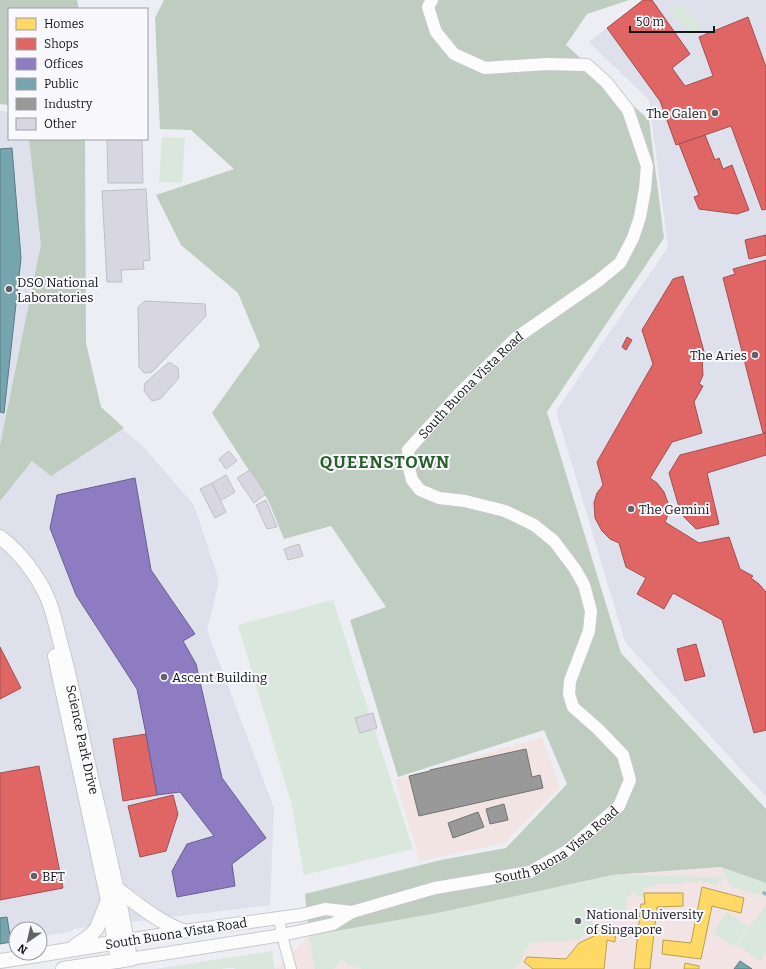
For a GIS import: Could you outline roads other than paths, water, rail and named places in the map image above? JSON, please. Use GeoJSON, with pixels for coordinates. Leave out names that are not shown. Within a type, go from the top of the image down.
{"type":"FeatureCollection","features":[{"type":"Feature","properties":{"kind":"main road","name":"Science Park Drive"},"geometry":{"type":"LineString","coordinates":[[0,537],[22,558],[36,578],[47,598],[54,618],[66,681],[81,781],[108,900],[121,941]]}},
{"type":"Feature","properties":{"kind":"main road","name":"Science Park Drive"},"geometry":{"type":"LineString","coordinates":[[0,549],[16,564],[41,602],[66,681],[117,888],[124,960]]}},
{"type":"Feature","properties":{"kind":"main road"},"geometry":{"type":"LineString","coordinates":[[117,888],[148,913],[174,927],[183,930]]}},
{"type":"Feature","properties":{"kind":"main road"},"geometry":{"type":"LineString","coordinates":[[71,948],[91,935],[97,928],[108,900]]}},
{"type":"Feature","properties":{"kind":"main road","name":"South Buona Vista Road"},"geometry":{"type":"LineString","coordinates":[[0,961],[71,948],[121,941]]}},
{"type":"Feature","properties":{"kind":"main road","name":"South Buona Vista Road"},"geometry":{"type":"LineString","coordinates":[[63,969],[124,960]]}},
{"type":"Feature","properties":{"kind":"street","name":"South Buona Vista Road"},"geometry":{"type":"LineString","coordinates":[[124,960],[282,935],[333,924],[352,912],[435,888],[530,872],[567,852],[619,806],[630,780],[623,755],[598,729],[573,707],[569,694],[570,681],[589,631],[591,612],[584,585],[575,569],[554,541],[534,525],[505,511],[439,498],[420,490],[412,480],[408,450],[459,394],[516,338],[598,281],[620,263],[634,238],[640,218],[647,166],[628,110],[606,82],[587,65],[547,64],[485,68],[454,54],[436,32],[428,7],[432,0]]}},
{"type":"Feature","properties":{"kind":"street","name":"South Buona Vista Road"},"geometry":{"type":"LineString","coordinates":[[121,941],[183,930],[301,914],[325,909],[352,912]]}},
{"type":"Feature","properties":{"kind":"street"},"geometry":{"type":"LineString","coordinates":[[279,917],[291,969]]}},
{"type":"Feature","properties":{"kind":"place","name":"The Galen"},"geometry":{"type":"Point","coordinates":[715,113]}},
{"type":"Feature","properties":{"kind":"place","name":"DSO National Laboratories"},"geometry":{"type":"Point","coordinates":[9,289]}},
{"type":"Feature","properties":{"kind":"place","name":"The Aries"},"geometry":{"type":"Point","coordinates":[755,355]}},
{"type":"Feature","properties":{"kind":"place","name":"The Gemini"},"geometry":{"type":"Point","coordinates":[631,509]}},
{"type":"Feature","properties":{"kind":"place","name":"Ascent Building"},"geometry":{"type":"Point","coordinates":[164,677]}},
{"type":"Feature","properties":{"kind":"place","name":"BFT"},"geometry":{"type":"Point","coordinates":[34,876]}},
{"type":"Feature","properties":{"kind":"place","name":"National University of Singapore"},"geometry":{"type":"Point","coordinates":[578,921]}},
{"type":"Feature","properties":{"kind":"district","name":"QUEENSTOWN"},"geometry":{"type":"Point","coordinates":[385,462]}}]}
